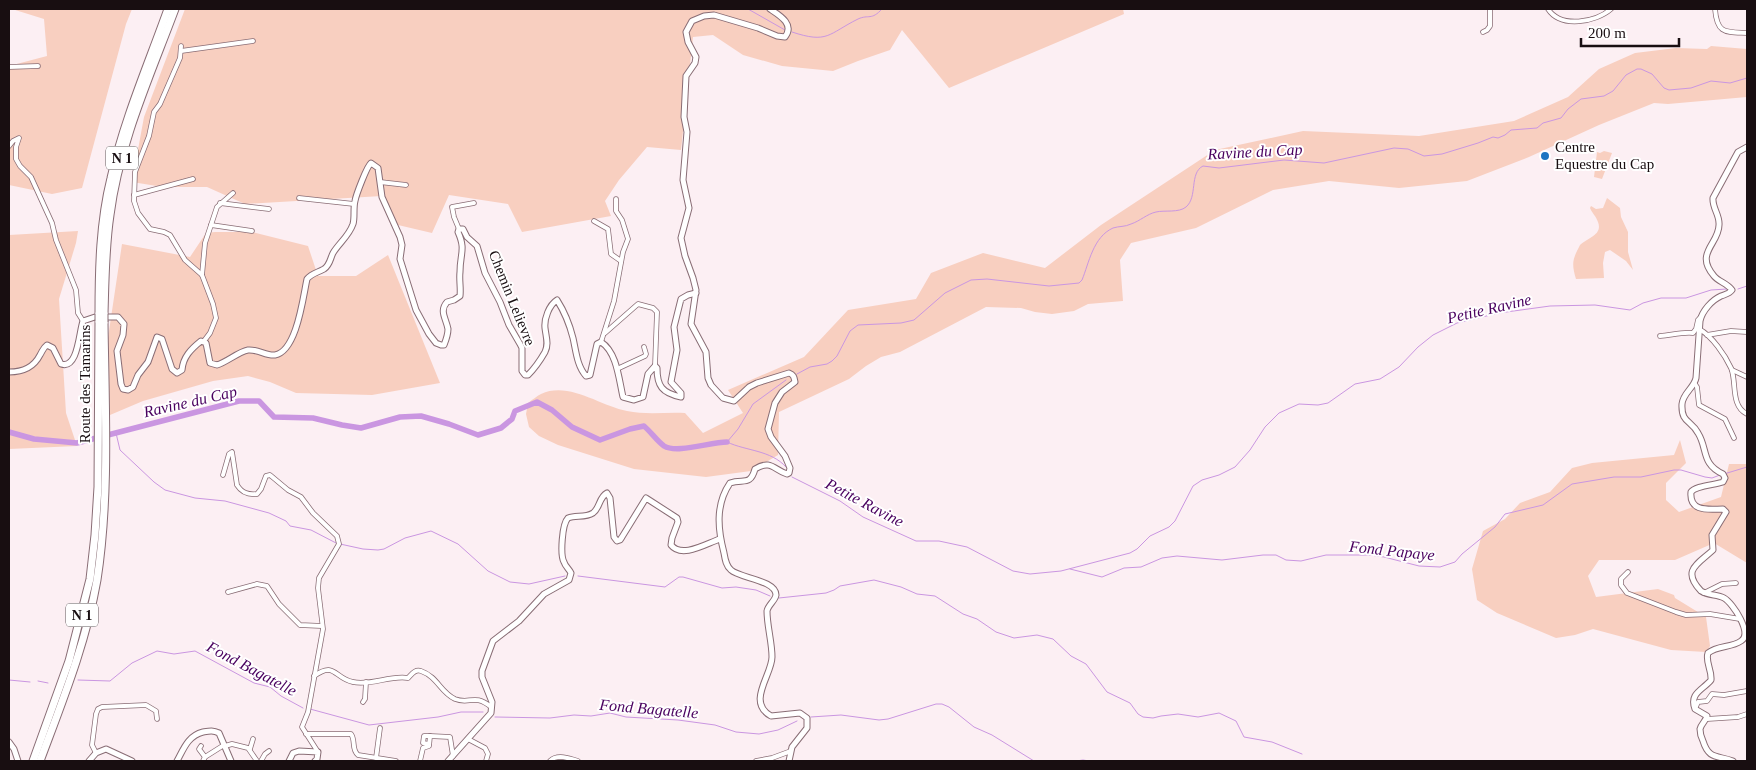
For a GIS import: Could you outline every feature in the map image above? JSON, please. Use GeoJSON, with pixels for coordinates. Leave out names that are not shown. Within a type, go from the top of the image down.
{"type":"FeatureCollection","features":[{"type":"Feature","properties":{"kind":"highway","name":"Route des Tamarins"},"geometry":{"type":"LineString","coordinates":[[40,761],[66,692],[88,620],[97,580],[102,537],[102,318],[100,249],[104,214],[110,179],[129,117],[168,9]]}},
{"type":"Feature","properties":{"kind":"highway","name":"Route des Tamarins"},"geometry":{"type":"LineString","coordinates":[[102,318],[106,249],[116,180],[138,108],[175,9]]}},
{"type":"Feature","properties":{"kind":"highway","name":"Route des Tamarins"},"geometry":{"type":"LineString","coordinates":[[33,761],[69,661],[90,579],[101,462]]}},
{"type":"Feature","properties":{"kind":"main road"},"geometry":{"type":"LineString","coordinates":[[770,9],[785,20],[788,30],[785,37],[714,15],[697,18],[688,26],[687,38],[696,57],[695,63],[686,76],[684,117],[687,132],[683,180],[689,208],[681,238],[684,256],[693,278],[696,293],[691,324],[706,352],[708,378],[716,392],[723,398],[734,401],[749,387],[766,379],[789,373],[794,377],[795,382],[782,392],[774,403],[768,428],[771,437],[785,456],[790,468],[789,473],[783,473],[775,467],[764,465],[755,469],[753,476],[749,480],[730,483],[726,488],[718,516],[720,539],[730,570],[766,584],[776,592],[776,597],[767,609],[772,661],[760,698],[764,711],[771,716],[800,713],[807,718],[806,728],[791,750],[789,761]]}},
{"type":"Feature","properties":{"kind":"main road"},"geometry":{"type":"LineString","coordinates":[[1733,761],[1715,757],[1706,751],[1700,731],[1701,726],[1707,719],[1706,714],[1695,709],[1693,700],[1695,694],[1711,680],[1707,660],[1708,653],[1716,648],[1739,642],[1745,638],[1746,630],[1728,601],[1720,596],[1704,593],[1699,589],[1693,578],[1692,570],[1697,562],[1713,550],[1712,536],[1726,512],[1723,509],[1699,508],[1691,500],[1691,492],[1694,488],[1710,486],[1724,480],[1724,476],[1708,462],[1698,433],[1683,418],[1683,399],[1694,384],[1697,375],[1700,318],[1703,312],[1715,300],[1732,291],[1714,276],[1708,265],[1708,249],[1716,237],[1719,228],[1719,220],[1713,204],[1713,198],[1738,152],[1747,147]]}},
{"type":"Feature","properties":{"kind":"main road","name":"Chemin Lelievre"},"geometry":{"type":"LineString","coordinates":[[204,341],[208,346],[210,363],[217,365],[247,350],[260,351],[271,355],[283,350],[290,341],[297,326],[308,279],[311,275],[324,269],[329,264],[333,254],[350,232],[354,223],[354,204],[365,171],[371,163],[378,168],[382,197],[400,237],[402,245],[400,259],[416,310],[436,343],[444,345],[448,329],[443,314],[444,306],[447,302],[460,296],[463,244],[458,232],[459,228]]}},
{"type":"Feature","properties":{"kind":"main road","name":"Chemin Lelievre"},"geometry":{"type":"LineString","coordinates":[[459,228],[477,246],[485,273],[500,302],[508,325],[520,344],[523,373],[528,375],[545,352],[547,338],[545,322],[551,305],[557,300],[571,331],[576,353],[586,376],[590,375],[597,344],[601,342]]}},
{"type":"Feature","properties":{"kind":"main road"},"geometry":{"type":"LineString","coordinates":[[655,366],[656,380],[659,385],[664,390],[681,397],[681,393],[670,382],[677,350],[674,327],[681,300],[688,295],[696,293]]}},
{"type":"Feature","properties":{"kind":"main road"},"geometry":{"type":"LineString","coordinates":[[9,372],[19,372],[28,368],[40,357],[43,347],[47,344],[53,348],[61,364],[69,364],[74,358],[83,321],[95,317],[118,317],[125,328],[117,351],[118,369],[123,389],[128,390],[133,387],[138,375],[146,367],[157,337],[162,339],[172,369],[177,373],[182,370],[183,361],[186,356],[199,343],[204,341]]}},
{"type":"Feature","properties":{"kind":"main road"},"geometry":{"type":"LineString","coordinates":[[601,342],[607,347],[616,369],[623,397],[634,400],[643,397],[648,374],[655,366]]}},
{"type":"Feature","properties":{"kind":"main road"},"geometry":{"type":"LineString","coordinates":[[448,761],[491,713],[493,708],[491,696],[482,677],[482,671],[490,647],[498,637],[519,621],[544,594],[569,580],[571,572],[563,562],[562,556],[564,524],[568,518],[591,514],[598,508],[604,494],[607,493],[610,498],[614,537],[617,540],[622,537],[646,498],[677,518],[678,522],[671,545],[675,550],[687,551],[720,539]]}},
{"type":"Feature","properties":{"kind":"main road"},"geometry":{"type":"LineString","coordinates":[[177,761],[190,739],[197,734],[213,730],[219,733],[230,761]]}},
{"type":"Feature","properties":{"kind":"main road"},"geometry":{"type":"LineString","coordinates":[[9,742],[14,749],[18,761]]}},
{"type":"Feature","properties":{"kind":"main road"},"geometry":{"type":"LineString","coordinates":[[89,761],[96,753],[106,749],[132,761]]}},
{"type":"Feature","properties":{"kind":"main road"},"geometry":{"type":"LineString","coordinates":[[289,761],[293,753],[299,751],[318,752],[315,761]]}},
{"type":"Feature","properties":{"kind":"street"},"geometry":{"type":"LineString","coordinates":[[1483,32],[1490,26],[1490,9]]}},
{"type":"Feature","properties":{"kind":"street"},"geometry":{"type":"LineString","coordinates":[[1548,9],[1553,16],[1560,19],[1578,21],[1596,19],[1611,9]]}},
{"type":"Feature","properties":{"kind":"street"},"geometry":{"type":"LineString","coordinates":[[1715,9],[1716,23],[1720,29],[1727,32],[1747,33]]}},
{"type":"Feature","properties":{"kind":"street"},"geometry":{"type":"LineString","coordinates":[[181,51],[253,41]]}},
{"type":"Feature","properties":{"kind":"street"},"geometry":{"type":"LineString","coordinates":[[181,46],[172,79],[154,112],[149,136],[135,172],[134,195],[138,213],[150,229],[170,235],[185,260],[202,276]]}},
{"type":"Feature","properties":{"kind":"street"},"geometry":{"type":"LineString","coordinates":[[9,67],[38,66]]}},
{"type":"Feature","properties":{"kind":"street"},"geometry":{"type":"LineString","coordinates":[[9,146],[19,138],[16,148],[16,159],[31,177],[50,218],[56,240],[76,290],[78,313],[83,321]]}},
{"type":"Feature","properties":{"kind":"street"},"geometry":{"type":"LineString","coordinates":[[134,195],[193,179]]}},
{"type":"Feature","properties":{"kind":"street"},"geometry":{"type":"LineString","coordinates":[[380,182],[406,186]]}},
{"type":"Feature","properties":{"kind":"street"},"geometry":{"type":"LineString","coordinates":[[204,341],[210,333],[216,318],[213,304],[202,276],[204,243],[220,203],[234,193]]}},
{"type":"Feature","properties":{"kind":"street"},"geometry":{"type":"LineString","coordinates":[[299,198],[354,204]]}},
{"type":"Feature","properties":{"kind":"street"},"geometry":{"type":"LineString","coordinates":[[601,342],[614,302],[621,261],[628,239],[622,220],[616,211],[616,199]]}},
{"type":"Feature","properties":{"kind":"street"},"geometry":{"type":"LineString","coordinates":[[220,203],[269,209]]}},
{"type":"Feature","properties":{"kind":"street"},"geometry":{"type":"LineString","coordinates":[[459,228],[452,207],[474,203]]}},
{"type":"Feature","properties":{"kind":"street"},"geometry":{"type":"LineString","coordinates":[[594,221],[608,229],[611,254],[621,261]]}},
{"type":"Feature","properties":{"kind":"street"},"geometry":{"type":"LineString","coordinates":[[210,225],[252,231]]}},
{"type":"Feature","properties":{"kind":"street"},"geometry":{"type":"LineString","coordinates":[[603,335],[638,304],[653,308],[657,312],[655,366]]}},
{"type":"Feature","properties":{"kind":"street"},"geometry":{"type":"LineString","coordinates":[[1660,336],[1672,335],[1677,332],[1693,333],[1700,318]]}},
{"type":"Feature","properties":{"kind":"street"},"geometry":{"type":"LineString","coordinates":[[1699,329],[1706,334],[1732,370],[1747,377]]}},
{"type":"Feature","properties":{"kind":"street"},"geometry":{"type":"LineString","coordinates":[[1706,334],[1731,331],[1747,332]]}},
{"type":"Feature","properties":{"kind":"street"},"geometry":{"type":"LineString","coordinates":[[616,369],[645,356],[644,347]]}},
{"type":"Feature","properties":{"kind":"street"},"geometry":{"type":"LineString","coordinates":[[1732,370],[1733,389],[1737,404],[1742,412],[1747,414]]}},
{"type":"Feature","properties":{"kind":"street"},"geometry":{"type":"LineString","coordinates":[[1694,384],[1697,387],[1698,405],[1725,419],[1734,438]]}},
{"type":"Feature","properties":{"kind":"street"},"geometry":{"type":"LineString","coordinates":[[223,475],[229,454],[232,452],[237,485],[240,489],[245,493],[257,494],[266,476],[270,475],[288,490],[302,497],[313,514],[337,536],[339,544],[319,578],[318,588],[322,626],[308,712],[302,723],[302,727],[318,752]]}},
{"type":"Feature","properties":{"kind":"street"},"geometry":{"type":"LineString","coordinates":[[1628,572],[1622,579],[1621,585],[1627,593],[1636,598],[1686,615],[1710,614],[1740,619]]}},
{"type":"Feature","properties":{"kind":"street"},"geometry":{"type":"LineString","coordinates":[[1704,593],[1722,584],[1736,583]]}},
{"type":"Feature","properties":{"kind":"street"},"geometry":{"type":"LineString","coordinates":[[228,592],[257,584],[267,586],[279,604],[300,625],[322,626]]}},
{"type":"Feature","properties":{"kind":"street"},"geometry":{"type":"LineString","coordinates":[[314,676],[322,670],[329,669],[354,682],[366,682],[400,676],[408,678],[415,671],[419,670],[435,679],[445,693],[456,699],[466,701],[476,698],[493,708]]}},
{"type":"Feature","properties":{"kind":"street"},"geometry":{"type":"LineString","coordinates":[[363,702],[365,699],[366,682]]}},
{"type":"Feature","properties":{"kind":"street"},"geometry":{"type":"LineString","coordinates":[[1695,709],[1698,702],[1707,701],[1712,694],[1724,695],[1747,691]]}},
{"type":"Feature","properties":{"kind":"street"},"geometry":{"type":"LineString","coordinates":[[96,753],[92,745],[96,714],[102,707],[146,705],[156,711],[157,719]]}},
{"type":"Feature","properties":{"kind":"street"},"geometry":{"type":"LineString","coordinates":[[1707,719],[1747,714]]}},
{"type":"Feature","properties":{"kind":"street"},"geometry":{"type":"LineString","coordinates":[[376,758],[380,728]]}},
{"type":"Feature","properties":{"kind":"street"},"geometry":{"type":"LineString","coordinates":[[306,734],[351,734],[356,753],[361,756],[396,761]]}},
{"type":"Feature","properties":{"kind":"street"},"geometry":{"type":"LineString","coordinates":[[420,761],[423,748],[429,746],[430,736],[450,737],[453,756]]}},
{"type":"Feature","properties":{"kind":"street"},"geometry":{"type":"LineString","coordinates":[[250,750],[253,739]]}},
{"type":"Feature","properties":{"kind":"street"},"geometry":{"type":"LineString","coordinates":[[468,739],[484,748],[488,754],[486,761]]}},
{"type":"Feature","properties":{"kind":"street"},"geometry":{"type":"LineString","coordinates":[[201,746],[199,748],[204,759],[224,745],[232,744],[244,746],[250,750],[257,761]]}},
{"type":"Feature","properties":{"kind":"street"},"geometry":{"type":"LineString","coordinates":[[756,761],[772,760],[791,750]]}},
{"type":"Feature","properties":{"kind":"street"},"geometry":{"type":"LineString","coordinates":[[262,761],[265,754],[269,751]]}},
{"type":"Feature","properties":{"kind":"street"},"geometry":{"type":"LineString","coordinates":[[550,761],[552,758],[558,757],[578,761]]}},
{"type":"Feature","properties":{"kind":"shaded area"},"geometry":{"type":"Polygon","coordinates":[[[12,9],[132,9],[126,24],[82,188],[52,194],[9,185],[9,66],[47,56],[44,19],[12,9]]]}},
{"type":"Feature","properties":{"kind":"shaded area"},"geometry":{"type":"Polygon","coordinates":[[[185,9],[1123,9],[1124,14],[949,88],[902,30],[890,50],[833,71],[782,66],[743,55],[713,35],[693,37],[681,150],[647,147],[619,180],[605,201],[611,216],[522,232],[508,204],[449,195],[432,233],[398,225],[382,196],[245,204],[207,187],[163,187],[132,182],[144,117],[185,9]]]}},
{"type":"Feature","properties":{"kind":"shaded area"},"geometry":{"type":"Polygon","coordinates":[[[1711,46],[1747,49],[1747,97],[1668,104],[1654,103],[1599,125],[1529,157],[1467,181],[1399,188],[1329,181],[1273,190],[1196,228],[1131,243],[1120,260],[1123,301],[1088,304],[1074,311],[1052,314],[1021,308],[986,307],[900,352],[881,357],[849,379],[779,412],[778,455],[751,471],[706,477],[634,469],[558,445],[539,436],[529,427],[526,414],[528,403],[541,394],[562,390],[627,411],[685,413],[703,433],[743,413],[728,390],[804,357],[848,310],[916,299],[931,273],[983,253],[1045,268],[1101,225],[1215,150],[1303,131],[1419,136],[1514,121],[1568,97],[1599,69],[1635,53],[1676,48],[1707,49],[1711,46]]]}},
{"type":"Feature","properties":{"kind":"shaded area"},"geometry":{"type":"Polygon","coordinates":[[[1597,152],[1612,153],[1602,179],[1594,177],[1597,152]]]}},
{"type":"Feature","properties":{"kind":"shaded area"},"geometry":{"type":"Polygon","coordinates":[[[1607,198],[1620,208],[1621,217],[1628,232],[1628,252],[1633,270],[1626,261],[1610,250],[1605,252],[1603,263],[1604,278],[1576,279],[1573,264],[1576,254],[1580,245],[1594,236],[1599,226],[1590,208],[1591,206],[1596,209],[1603,208],[1607,198]]]}},
{"type":"Feature","properties":{"kind":"shaded area"},"geometry":{"type":"Polygon","coordinates":[[[78,231],[59,299],[66,413],[77,446],[9,449],[9,235],[78,231]]]}},
{"type":"Feature","properties":{"kind":"shaded area"},"geometry":{"type":"Polygon","coordinates":[[[252,232],[308,246],[318,276],[356,276],[388,255],[440,383],[372,395],[296,393],[270,382],[248,376],[213,381],[143,401],[110,415],[106,351],[122,244],[190,257],[206,233],[252,232]]]}},
{"type":"Feature","properties":{"kind":"shaded area"},"geometry":{"type":"Polygon","coordinates":[[[1680,440],[1686,463],[1666,483],[1666,500],[1679,512],[1721,497],[1729,464],[1747,464],[1747,563],[1714,543],[1675,560],[1599,560],[1588,576],[1596,597],[1658,589],[1674,595],[1675,598],[1706,617],[1710,646],[1706,652],[1671,650],[1593,629],[1575,635],[1556,638],[1497,613],[1477,600],[1472,569],[1483,531],[1505,519],[1520,503],[1550,492],[1572,468],[1592,463],[1674,455],[1680,440]]]}},
{"type":"Feature","properties":{"kind":"waterway"},"geometry":{"type":"LineString","coordinates":[[748,9],[785,30]]}},
{"type":"Feature","properties":{"kind":"waterway"},"geometry":{"type":"LineString","coordinates":[[792,32],[804,36],[827,36],[858,19],[875,15],[882,9]]}},
{"type":"Feature","properties":{"kind":"waterway","name":"Ravine du Cap"},"geometry":{"type":"LineString","coordinates":[[797,374],[810,367],[827,364],[832,361],[837,356],[850,331],[858,325],[901,323],[914,320],[945,293],[971,280],[987,279],[1049,286],[1079,283],[1082,280],[1096,244],[1106,232],[1113,228],[1134,223],[1159,211],[1179,210],[1186,207],[1192,197],[1196,174],[1203,166],[1219,168],[1284,160],[1324,163],[1394,148],[1408,149],[1424,156],[1442,154],[1493,137],[1498,138],[1511,130],[1537,128],[1543,123],[1561,118],[1568,109],[1581,99],[1604,96],[1613,91],[1626,75],[1637,69],[1652,74],[1664,88],[1669,90],[1691,88],[1711,81],[1730,83],[1747,78]]}},
{"type":"Feature","properties":{"kind":"waterway","name":"Petite Ravine"},"geometry":{"type":"LineString","coordinates":[[1738,289],[1747,286]]}},
{"type":"Feature","properties":{"kind":"waterway","name":"Petite Ravine"},"geometry":{"type":"LineString","coordinates":[[792,477],[840,501],[863,517],[916,541],[939,541],[967,547],[1013,571],[1030,574],[1061,571],[1130,553],[1137,549],[1150,536],[1169,527],[1175,521],[1193,486],[1202,480],[1219,475],[1235,467],[1250,450],[1265,427],[1279,413],[1299,404],[1318,405],[1328,403],[1355,384],[1380,379],[1399,367],[1418,347],[1433,335],[1457,323],[1499,313],[1550,306],[1595,305],[1630,310],[1643,303],[1661,298],[1686,298],[1711,290],[1727,289]]}},
{"type":"Feature","properties":{"kind":"waterway","name":"Ravine du Cap"},"geometry":{"type":"LineString","coordinates":[[786,380],[753,404],[738,429],[727,442],[766,454],[780,461],[786,467]]}},
{"type":"Feature","properties":{"kind":"waterway","name":"Ravine du Cap"},"geometry":{"type":"LineString","coordinates":[[9,432],[34,439],[77,443],[239,401],[259,401],[274,417],[313,418],[361,428],[400,417],[421,416],[478,435],[501,428],[512,419],[515,411],[537,402],[552,410],[572,427],[600,440],[644,426],[661,444],[670,448],[677,449],[727,442]]}},
{"type":"Feature","properties":{"kind":"waterway"},"geometry":{"type":"LineString","coordinates":[[116,433],[120,450],[165,490],[195,498],[225,501],[269,513],[286,521],[290,526],[311,530],[336,543]]}},
{"type":"Feature","properties":{"kind":"waterway","name":"Fond Papaye"},"geometry":{"type":"LineString","coordinates":[[1724,474],[1747,467]]}},
{"type":"Feature","properties":{"kind":"waterway","name":"Fond Papaye"},"geometry":{"type":"LineString","coordinates":[[1070,569],[1102,577],[1124,568],[1141,567],[1162,558],[1177,556],[1222,560],[1263,555],[1276,555],[1286,560],[1301,561],[1326,555],[1370,555],[1419,566],[1440,567],[1455,562],[1495,527],[1505,514],[1543,505],[1572,484],[1614,477],[1641,477],[1674,470],[1712,478],[1720,475]]}},
{"type":"Feature","properties":{"kind":"waterway"},"geometry":{"type":"LineString","coordinates":[[340,544],[378,550],[384,549],[405,538],[431,531],[458,544],[488,571],[510,582],[529,584],[565,576]]}},
{"type":"Feature","properties":{"kind":"waterway"},"geometry":{"type":"LineString","coordinates":[[578,576],[665,587],[679,577],[683,577],[722,588],[736,587],[756,590],[770,596]]}},
{"type":"Feature","properties":{"kind":"waterway"},"geometry":{"type":"LineString","coordinates":[[779,598],[826,593],[840,586],[874,580],[901,587],[917,594],[935,596],[963,614],[977,619],[996,632],[1014,638],[1037,635],[1053,639],[1071,656],[1086,664],[1107,692],[1130,703],[1138,714],[1143,717],[1153,718],[1178,714],[1198,717],[1219,713],[1236,721],[1244,737],[1272,742],[1302,754]]}},
{"type":"Feature","properties":{"kind":"waterway","name":"Fond Bagatelle"},"geometry":{"type":"LineString","coordinates":[[78,680],[110,681],[132,663],[157,651],[174,654],[195,651],[254,683],[270,687],[281,696],[303,708]]}},
{"type":"Feature","properties":{"kind":"waterway","name":"Fond Bagatelle"},"geometry":{"type":"LineString","coordinates":[[9,680],[30,682]]}},
{"type":"Feature","properties":{"kind":"waterway","name":"Fond Bagatelle"},"geometry":{"type":"LineString","coordinates":[[38,681],[48,683]]}},
{"type":"Feature","properties":{"kind":"waterway","name":"Fond Bagatelle"},"geometry":{"type":"LineString","coordinates":[[811,717],[841,715],[879,720],[942,704],[949,707],[974,727],[992,735],[1034,761]]}},
{"type":"Feature","properties":{"kind":"waterway","name":"Fond Bagatelle"},"geometry":{"type":"LineString","coordinates":[[310,709],[369,725],[438,717],[461,712],[483,712]]}},
{"type":"Feature","properties":{"kind":"waterway","name":"Fond Bagatelle"},"geometry":{"type":"LineString","coordinates":[[495,717],[550,718],[610,713],[626,717],[678,720],[715,725],[736,732],[759,734],[778,730],[797,721]]}},
{"type":"Feature","properties":{"kind":"waterway","name":"Fond Bagatelle"},"geometry":{"type":"LineString","coordinates":[[1076,761],[1089,761]]}},
{"type":"Feature","properties":{"kind":"waterway","name":"Fond Bagatelle"},"geometry":{"type":"LineString","coordinates":[[1131,761],[1151,761]]}},
{"type":"Feature","properties":{"kind":"place","name":"Centre Equestre du Cap"},"geometry":{"type":"Point","coordinates":[1545,156]}}]}
